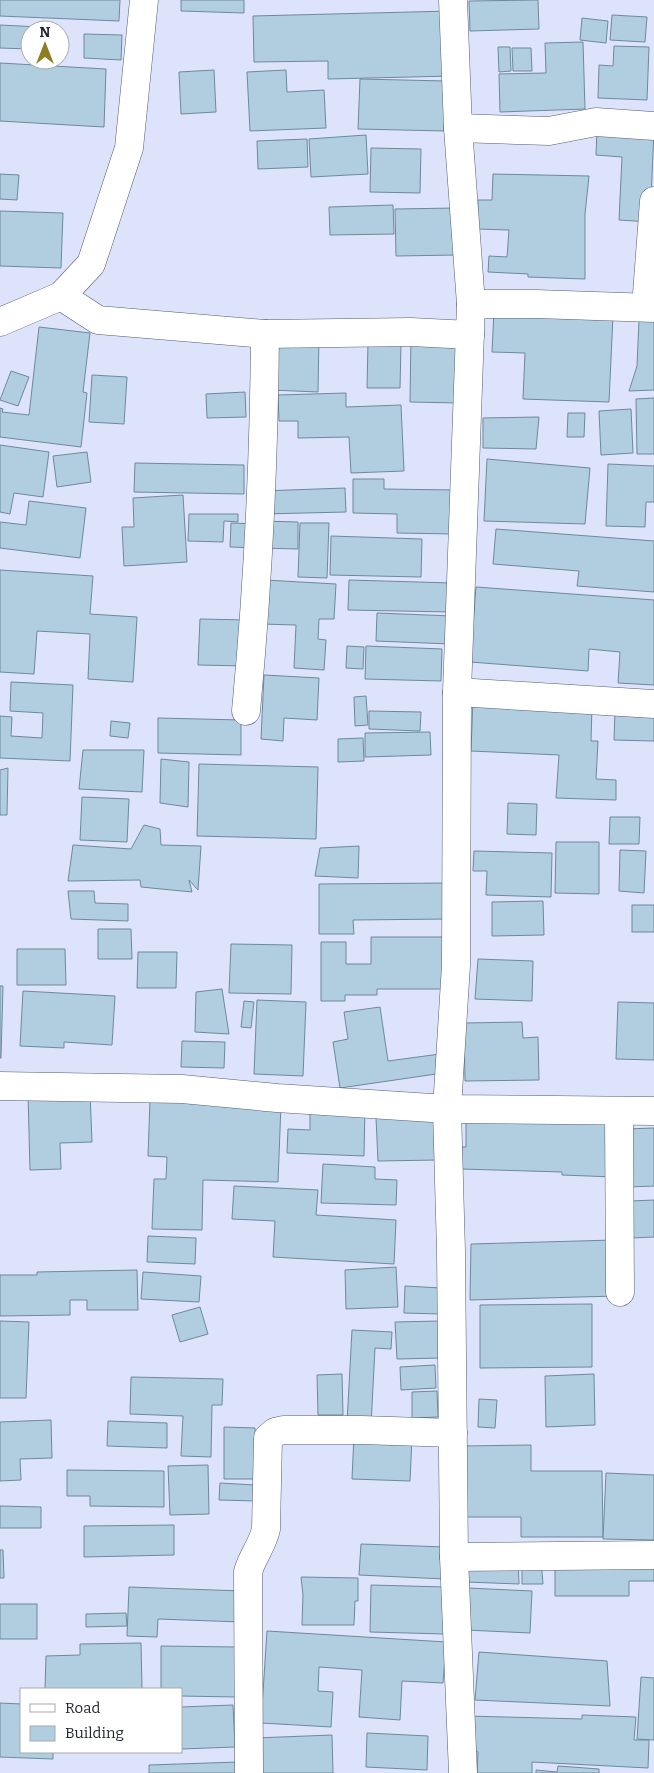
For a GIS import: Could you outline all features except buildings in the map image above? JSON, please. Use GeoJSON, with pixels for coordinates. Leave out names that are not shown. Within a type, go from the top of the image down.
{"type":"FeatureCollection","features":[{"type":"Feature","properties":{"kind":"street"},"geometry":{"type":"LineString","coordinates":[[0,322],[61,296],[91,264],[129,148],[144,0]]}},
{"type":"Feature","properties":{"kind":"street"},"geometry":{"type":"LineString","coordinates":[[453,0],[458,128],[471,304],[457,692],[456,965],[447,1109],[451,1252],[454,1557],[463,1773]]}},
{"type":"Feature","properties":{"kind":"street"},"geometry":{"type":"LineString","coordinates":[[458,128],[549,131],[596,122],[654,126]]}},
{"type":"Feature","properties":{"kind":"street"},"geometry":{"type":"LineString","coordinates":[[471,304],[650,308],[654,201]]}},
{"type":"Feature","properties":{"kind":"street"},"geometry":{"type":"LineString","coordinates":[[61,296],[98,320],[265,334],[411,332],[470,335]]}},
{"type":"Feature","properties":{"kind":"street"},"geometry":{"type":"LineString","coordinates":[[246,711],[257,566],[264,430],[265,334]]}},
{"type":"Feature","properties":{"kind":"street"},"geometry":{"type":"LineString","coordinates":[[457,692],[654,704]]}},
{"type":"Feature","properties":{"kind":"street"},"geometry":{"type":"LineString","coordinates":[[0,1086],[182,1089],[277,1098],[447,1109],[654,1111]]}},
{"type":"Feature","properties":{"kind":"street"},"geometry":{"type":"LineString","coordinates":[[618,1112],[620,1292]]}},
{"type":"Feature","properties":{"kind":"street"},"geometry":{"type":"LineString","coordinates":[[249,1773],[248,1572],[252,1558],[266,1529],[268,1438],[275,1432],[284,1430],[453,1433]]}},
{"type":"Feature","properties":{"kind":"street"},"geometry":{"type":"LineString","coordinates":[[454,1557],[654,1554]]}}]}
